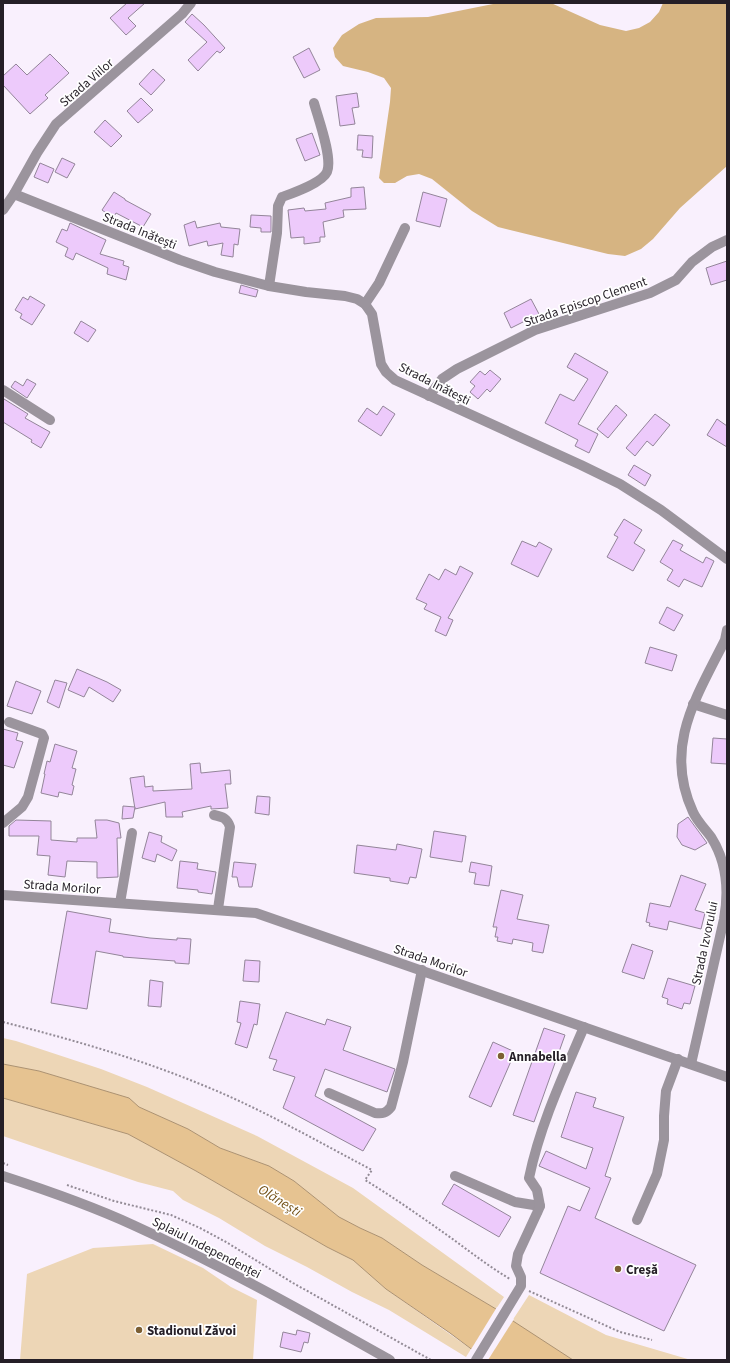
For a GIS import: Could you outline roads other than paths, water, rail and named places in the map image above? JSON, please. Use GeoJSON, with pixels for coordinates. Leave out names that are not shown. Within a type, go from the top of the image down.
{"type":"FeatureCollection","features":[{"type":"Feature","properties":{"kind":"street","name":"Strada Viilor"},"geometry":{"type":"LineString","coordinates":[[14,194],[37,153],[56,124],[182,14],[191,3]]}},
{"type":"Feature","properties":{"kind":"street"},"geometry":{"type":"LineString","coordinates":[[269,286],[277,233],[278,206],[282,197],[318,180],[326,173],[328,162],[325,140],[314,103]]}},
{"type":"Feature","properties":{"kind":"street"},"geometry":{"type":"LineString","coordinates":[[3,210],[14,194]]}},
{"type":"Feature","properties":{"kind":"street","name":"Strada Inătești"},"geometry":{"type":"LineString","coordinates":[[14,194],[180,260],[215,272],[269,286],[358,299],[365,304],[372,314],[381,364],[386,372],[396,380],[620,484],[661,510],[727,560]]}},
{"type":"Feature","properties":{"kind":"street"},"geometry":{"type":"LineString","coordinates":[[365,304],[379,283],[405,228]]}},
{"type":"Feature","properties":{"kind":"street","name":"Strada Episcop Clement"},"geometry":{"type":"LineString","coordinates":[[429,396],[442,380],[457,369],[535,330],[650,293],[676,280],[692,262],[712,247],[727,240]]}},
{"type":"Feature","properties":{"kind":"street"},"geometry":{"type":"LineString","coordinates":[[3,390],[50,420]]}},
{"type":"Feature","properties":{"kind":"street","name":"Strada Izvorului"},"geometry":{"type":"LineString","coordinates":[[691,1064],[727,903],[722,859],[711,837],[694,814],[683,785],[681,757],[683,734],[693,704],[726,641],[727,630]]}},
{"type":"Feature","properties":{"kind":"street"},"geometry":{"type":"LineString","coordinates":[[693,704],[727,715]]}},
{"type":"Feature","properties":{"kind":"street"},"geometry":{"type":"LineString","coordinates":[[3,823],[22,807],[28,797],[44,738],[42,734],[9,722]]}},
{"type":"Feature","properties":{"kind":"street"},"geometry":{"type":"LineString","coordinates":[[214,815],[225,818],[230,827],[218,909]]}},
{"type":"Feature","properties":{"kind":"street"},"geometry":{"type":"LineString","coordinates":[[120,903],[132,833]]}},
{"type":"Feature","properties":{"kind":"street","name":"Strada Morilor"},"geometry":{"type":"LineString","coordinates":[[3,895],[218,909],[256,913],[268,916],[727,1076]]}},
{"type":"Feature","properties":{"kind":"street"},"geometry":{"type":"LineString","coordinates":[[329,1093],[381,1114],[386,1112],[391,1107],[403,1062],[422,970]]}},
{"type":"Feature","properties":{"kind":"street"},"geometry":{"type":"LineString","coordinates":[[476,1360],[521,1286],[521,1276],[516,1266],[518,1254],[540,1206],[537,1190],[529,1178],[533,1160],[548,1113],[584,1027]]}},
{"type":"Feature","properties":{"kind":"street"},"geometry":{"type":"LineString","coordinates":[[637,1220],[657,1174],[664,1140],[666,1091],[678,1059]]}},
{"type":"Feature","properties":{"kind":"street","name":"Splaiul Independenței"},"geometry":{"type":"LineString","coordinates":[[3,1176],[46,1190],[132,1224],[217,1266],[390,1360]]}},
{"type":"Feature","properties":{"kind":"street"},"geometry":{"type":"LineString","coordinates":[[455,1176],[514,1202],[540,1206]]}},
{"type":"Feature","properties":{"kind":"water","name":"Olănești"},"geometry":{"type":"Polygon","coordinates":[[[3,1064],[39,1071],[129,1098],[139,1107],[188,1129],[220,1148],[269,1166],[294,1181],[339,1217],[382,1238],[422,1265],[496,1309],[573,1360],[486,1360],[386,1289],[353,1260],[327,1247],[196,1171],[128,1134],[3,1098],[3,1064]]]}},
{"type":"Feature","properties":{"kind":"place","name":"Annabella"},"geometry":{"type":"Point","coordinates":[501,1056]}},
{"type":"Feature","properties":{"kind":"place","name":"Creșă"},"geometry":{"type":"Point","coordinates":[618,1269]}},
{"type":"Feature","properties":{"kind":"place","name":"Stadionul Zăvoi"},"geometry":{"type":"Point","coordinates":[139,1330]}}]}
